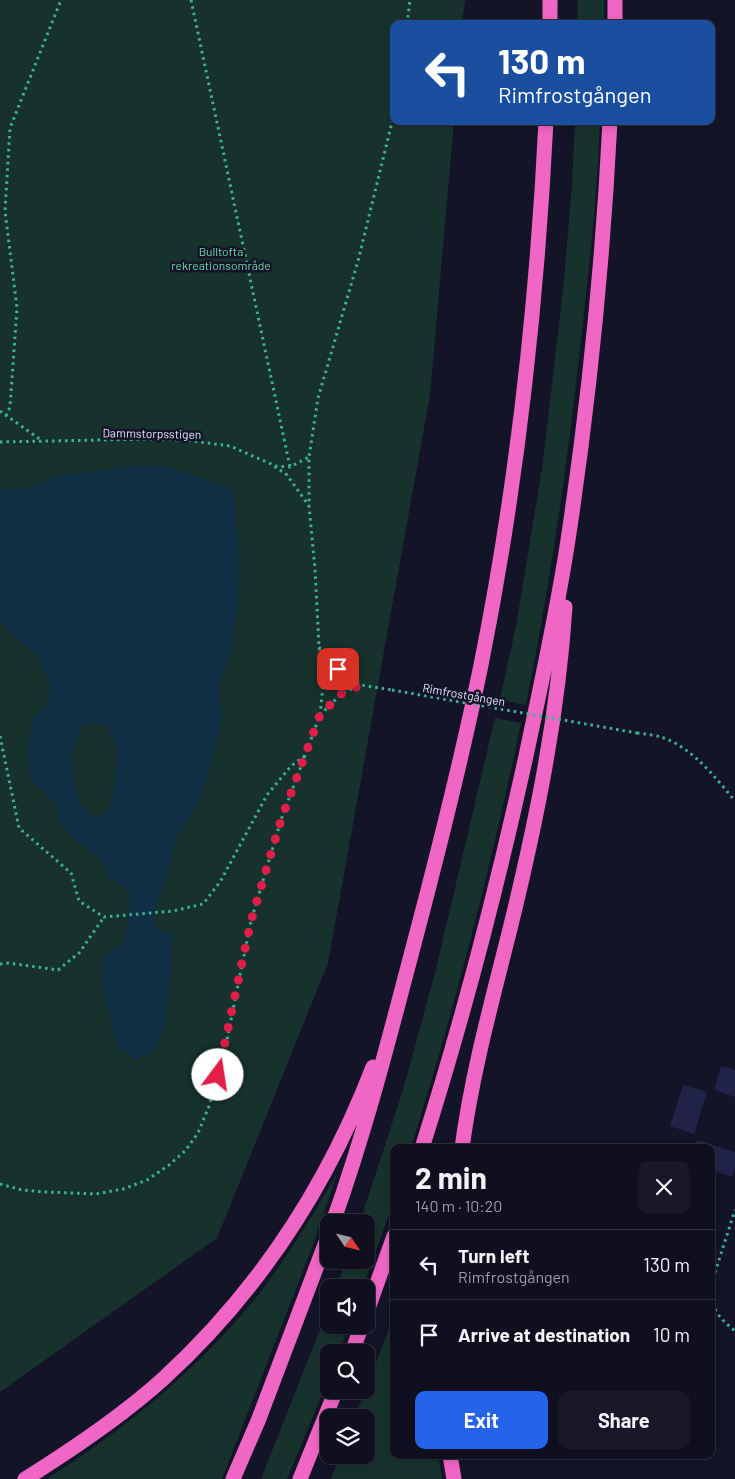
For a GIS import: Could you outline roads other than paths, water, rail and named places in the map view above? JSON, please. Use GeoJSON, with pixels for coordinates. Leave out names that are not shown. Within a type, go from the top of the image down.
{"type":"FeatureCollection","features":[{"type":"Feature","properties":{"kind":"highway"},"geometry":{"type":"LineString","coordinates":[[550,0],[550,20]]}},
{"type":"Feature","properties":{"kind":"highway"},"geometry":{"type":"LineString","coordinates":[[615,0],[615,20]]}},
{"type":"Feature","properties":{"kind":"highway"},"geometry":{"type":"LineString","coordinates":[[336,1214],[358,1149],[386,1055],[450,803],[481,664],[510,492],[528,357],[542,211],[546,125]]}},
{"type":"Feature","properties":{"kind":"highway"},"geometry":{"type":"LineString","coordinates":[[423,1144],[465,1003],[510,827],[548,659],[568,541],[590,375],[606,212],[610,125]]}},
{"type":"Feature","properties":{"kind":"highway"},"geometry":{"type":"LineString","coordinates":[[463,1144],[480,1050],[517,900],[549,752],[562,652],[568,541]]}},
{"type":"Feature","properties":{"kind":"highway"},"geometry":{"type":"LineString","coordinates":[[25,1479],[73,1449],[117,1417],[162,1380],[245,1294],[268,1264],[322,1177],[356,1108],[385,1035],[423,911]]}},
{"type":"Feature","properties":{"kind":"highway"},"geometry":{"type":"LineString","coordinates":[[375,1289],[390,1247]]}},
{"type":"Feature","properties":{"kind":"highway"},"geometry":{"type":"LineString","coordinates":[[233,1479],[276,1374],[320,1258]]}},
{"type":"Feature","properties":{"kind":"highway"},"geometry":{"type":"LineString","coordinates":[[300,1479],[332,1399]]}},
{"type":"Feature","properties":{"kind":"highway"},"geometry":{"type":"LineString","coordinates":[[451,1459],[454,1479]]}},
{"type":"Feature","properties":{"kind":"water"},"geometry":{"type":"Polygon","coordinates":[[[133,466],[166,466],[233,489],[239,555],[238,606],[230,656],[219,683],[222,718],[210,768],[196,807],[176,838],[166,879],[156,906],[155,927],[173,936],[171,973],[164,1029],[153,1052],[136,1059],[118,1049],[102,985],[104,958],[124,941],[129,912],[129,889],[108,878],[101,859],[76,841],[59,821],[57,804],[31,781],[27,749],[34,716],[48,704],[50,683],[37,655],[12,635],[0,622],[0,490],[33,487],[57,476],[133,466]],[[83,724],[71,755],[73,778],[80,803],[94,817],[108,813],[115,783],[116,743],[105,724],[83,724]]]}},
{"type":"Feature","properties":{"kind":"park label","name":"Bulltofta rekreationsområde"},"geometry":{"type":"Point","coordinates":[221,258]}}]}
